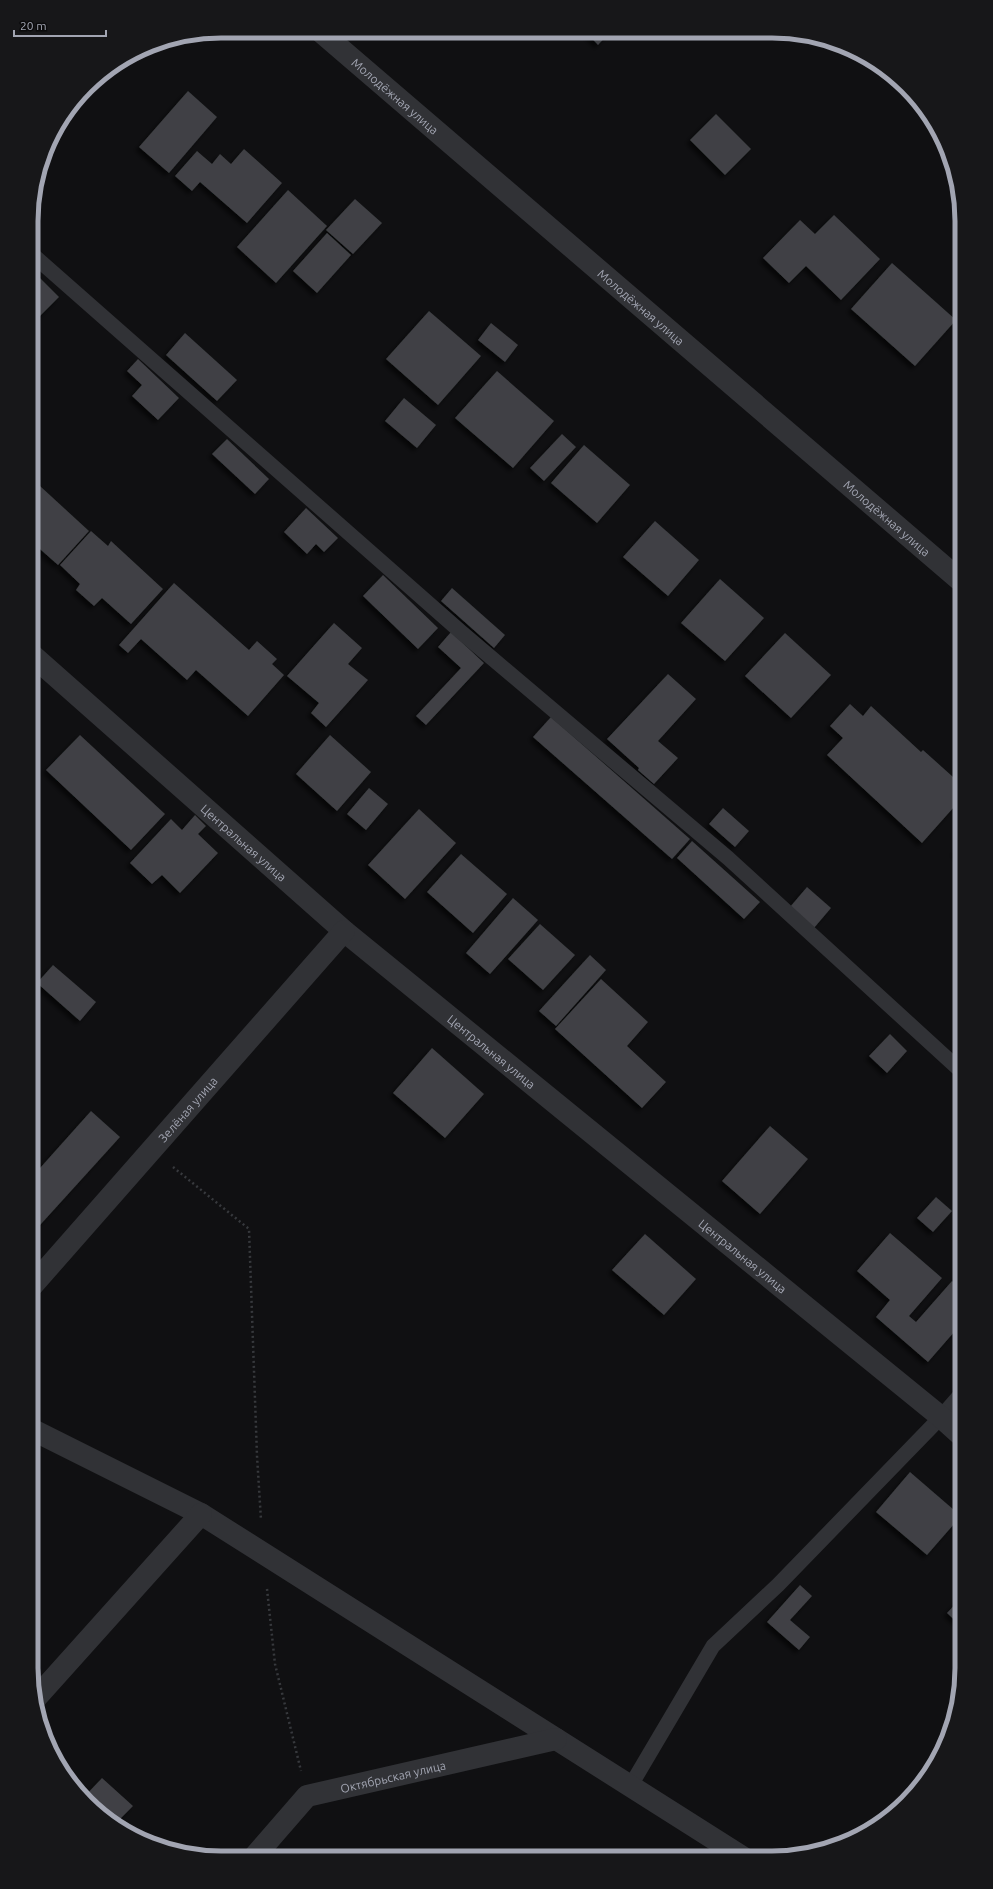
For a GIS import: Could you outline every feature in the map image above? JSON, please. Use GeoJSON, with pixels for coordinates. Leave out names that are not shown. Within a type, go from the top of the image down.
{"type":"FeatureCollection","features":[{"type":"Feature","properties":{"kind":"street","name":"Молодёжная улица"},"geometry":{"type":"LineString","coordinates":[[328,38],[955,576]]}},
{"type":"Feature","properties":{"kind":"street","name":"Центральная улица"},"geometry":{"type":"LineString","coordinates":[[38,660],[344,931],[955,1430]]}},
{"type":"Feature","properties":{"kind":"street","name":"Зелёная улица"},"geometry":{"type":"LineString","coordinates":[[38,1279],[344,931]]}},
{"type":"Feature","properties":{"kind":"street"},"geometry":{"type":"LineString","coordinates":[[38,1432],[201,1514],[733,1851]]}},
{"type":"Feature","properties":{"kind":"street"},"geometry":{"type":"LineString","coordinates":[[40,1693],[201,1514]]}},
{"type":"Feature","properties":{"kind":"street","name":"Октябрьская улица"},"geometry":{"type":"LineString","coordinates":[[307,1796],[556,1739]]}},
{"type":"Feature","properties":{"kind":"street"},"geometry":{"type":"LineString","coordinates":[[258,1851],[307,1796]]}},
{"type":"Feature","properties":{"kind":"lane"},"geometry":{"type":"LineString","coordinates":[[38,260],[192,393],[461,632],[728,858],[955,1066]]}},
{"type":"Feature","properties":{"kind":"lane"},"geometry":{"type":"LineString","coordinates":[[631,1785],[713,1646],[778,1585],[955,1401]]}},
{"type":"Feature","properties":{"kind":"path"},"geometry":{"type":"LineString","coordinates":[[152,1150],[249,1229],[257,1456],[264,1554],[275,1664],[307,1796]]}},
{"type":"Feature","properties":{"kind":"building"},"geometry":{"type":"Polygon","coordinates":[[[592,38],[604,38],[598,45],[592,38]]]}},
{"type":"Feature","properties":{"kind":"building"},"geometry":{"type":"Polygon","coordinates":[[[188,91],[217,117],[169,173],[139,147],[188,91]]]}},
{"type":"Feature","properties":{"kind":"building"},"geometry":{"type":"Polygon","coordinates":[[[716,114],[751,149],[725,175],[690,140],[716,114]]]}},
{"type":"Feature","properties":{"kind":"building"},"geometry":{"type":"Polygon","coordinates":[[[244,149],[282,183],[247,223],[200,182],[192,191],[175,176],[197,151],[212,164],[220,154],[231,164],[244,149]]]}},
{"type":"Feature","properties":{"kind":"building"},"geometry":{"type":"Polygon","coordinates":[[[288,190],[327,226],[276,283],[237,247],[288,190]]]}},
{"type":"Feature","properties":{"kind":"building"},"geometry":{"type":"Polygon","coordinates":[[[355,199],[382,223],[353,254],[326,230],[355,199]]]}},
{"type":"Feature","properties":{"kind":"building"},"geometry":{"type":"Polygon","coordinates":[[[834,215],[880,259],[841,300],[806,266],[789,283],[763,258],[800,220],[815,234],[834,215]]]}},
{"type":"Feature","properties":{"kind":"building"},"geometry":{"type":"Polygon","coordinates":[[[327,233],[351,255],[317,293],[293,271],[327,233]]]}},
{"type":"Feature","properties":{"kind":"building"},"geometry":{"type":"Polygon","coordinates":[[[892,263],[955,319],[955,321],[915,366],[851,309],[892,263]]]}},
{"type":"Feature","properties":{"kind":"building"},"geometry":{"type":"Polygon","coordinates":[[[38,276],[59,297],[38,318],[38,276]]]}},
{"type":"Feature","properties":{"kind":"building"},"geometry":{"type":"Polygon","coordinates":[[[429,311],[481,356],[438,405],[386,359],[429,311]]]}},
{"type":"Feature","properties":{"kind":"building"},"geometry":{"type":"Polygon","coordinates":[[[491,323],[518,345],[505,362],[478,340],[491,323]]]}},
{"type":"Feature","properties":{"kind":"building"},"geometry":{"type":"Polygon","coordinates":[[[185,333],[237,380],[217,401],[166,355],[185,333]]]}},
{"type":"Feature","properties":{"kind":"building"},"geometry":{"type":"Polygon","coordinates":[[[138,359],[179,398],[158,420],[132,396],[142,385],[127,371],[138,359]]]}},
{"type":"Feature","properties":{"kind":"building"},"geometry":{"type":"Polygon","coordinates":[[[497,371],[554,421],[513,468],[455,418],[497,371]]]}},
{"type":"Feature","properties":{"kind":"building"},"geometry":{"type":"Polygon","coordinates":[[[404,398],[436,425],[417,448],[385,421],[404,398]]]}},
{"type":"Feature","properties":{"kind":"building"},"geometry":{"type":"Polygon","coordinates":[[[562,434],[576,447],[544,481],[530,468],[562,434]]]}},
{"type":"Feature","properties":{"kind":"building"},"geometry":{"type":"Polygon","coordinates":[[[227,439],[269,479],[255,494],[212,454],[227,439]]]}},
{"type":"Feature","properties":{"kind":"building"},"geometry":{"type":"Polygon","coordinates":[[[584,445],[630,485],[597,523],[551,483],[584,445]]]}},
{"type":"Feature","properties":{"kind":"building"},"geometry":{"type":"Polygon","coordinates":[[[40,486],[89,531],[58,565],[38,547],[38,488],[40,486]]]}},
{"type":"Feature","properties":{"kind":"building"},"geometry":{"type":"Polygon","coordinates":[[[306,508],[338,538],[324,552],[316,544],[307,554],[284,532],[306,508]]]}},
{"type":"Feature","properties":{"kind":"building"},"geometry":{"type":"Polygon","coordinates":[[[655,521],[699,560],[668,596],[623,557],[655,521]]]}},
{"type":"Feature","properties":{"kind":"building"},"geometry":{"type":"Polygon","coordinates":[[[91,531],[108,546],[111,541],[163,589],[131,624],[102,598],[94,606],[76,590],[80,584],[60,565],[91,531]]]}},
{"type":"Feature","properties":{"kind":"building"},"geometry":{"type":"Polygon","coordinates":[[[383,575],[438,628],[418,649],[363,596],[383,575]]]}},
{"type":"Feature","properties":{"kind":"building"},"geometry":{"type":"Polygon","coordinates":[[[720,579],[764,618],[725,661],[681,623],[720,579]]]}},
{"type":"Feature","properties":{"kind":"building"},"geometry":{"type":"Polygon","coordinates":[[[174,583],[249,650],[257,641],[277,659],[272,664],[284,675],[248,716],[196,670],[187,680],[141,639],[128,653],[119,645],[174,583]]]}},
{"type":"Feature","properties":{"kind":"building"},"geometry":{"type":"Polygon","coordinates":[[[452,588],[505,635],[494,648],[441,601],[452,588]]]}},
{"type":"Feature","properties":{"kind":"building"},"geometry":{"type":"Polygon","coordinates":[[[334,623],[362,648],[348,664],[368,680],[326,727],[311,713],[319,703],[287,676],[334,623]]]}},
{"type":"Feature","properties":{"kind":"building"},"geometry":{"type":"Polygon","coordinates":[[[451,632],[484,663],[426,725],[416,716],[461,668],[438,647],[451,632]]]}},
{"type":"Feature","properties":{"kind":"building"},"geometry":{"type":"Polygon","coordinates":[[[785,633],[831,675],[791,718],[745,676],[785,633]]]}},
{"type":"Feature","properties":{"kind":"building"},"geometry":{"type":"Polygon","coordinates":[[[668,674],[696,699],[658,741],[678,758],[654,784],[607,739],[668,674]]]}},
{"type":"Feature","properties":{"kind":"building"},"geometry":{"type":"Polygon","coordinates":[[[850,704],[863,716],[871,706],[921,752],[923,750],[955,779],[955,806],[922,843],[827,755],[843,738],[830,726],[850,704]]]}},
{"type":"Feature","properties":{"kind":"building"},"geometry":{"type":"Polygon","coordinates":[[[551,717],[690,839],[672,859],[533,737],[551,717]]]}},
{"type":"Feature","properties":{"kind":"building"},"geometry":{"type":"Polygon","coordinates":[[[80,735],[165,814],[131,850],[46,770],[80,735]]]}},
{"type":"Feature","properties":{"kind":"building"},"geometry":{"type":"Polygon","coordinates":[[[330,735],[371,772],[337,811],[296,774],[330,735]]]}},
{"type":"Feature","properties":{"kind":"building"},"geometry":{"type":"Polygon","coordinates":[[[369,788],[388,804],[366,830],[347,814],[369,788]]]}},
{"type":"Feature","properties":{"kind":"building"},"geometry":{"type":"Polygon","coordinates":[[[723,808],[749,831],[735,847],[709,824],[723,808]]]}},
{"type":"Feature","properties":{"kind":"building"},"geometry":{"type":"Polygon","coordinates":[[[419,809],[456,843],[405,899],[368,865],[419,809]]]}},
{"type":"Feature","properties":{"kind":"building"},"geometry":{"type":"Polygon","coordinates":[[[195,815],[206,826],[198,834],[218,853],[180,893],[162,875],[152,884],[130,863],[171,819],[182,830],[195,815]]]}},
{"type":"Feature","properties":{"kind":"building"},"geometry":{"type":"Polygon","coordinates":[[[692,841],[760,902],[744,919],[677,858],[692,841]]]}},
{"type":"Feature","properties":{"kind":"building"},"geometry":{"type":"Polygon","coordinates":[[[461,854],[507,894],[473,933],[427,892],[461,854]]]}},
{"type":"Feature","properties":{"kind":"building"},"geometry":{"type":"Polygon","coordinates":[[[807,887],[831,908],[814,928],[790,907],[807,887]]]}},
{"type":"Feature","properties":{"kind":"building"},"geometry":{"type":"Polygon","coordinates":[[[513,898],[538,920],[490,974],[466,953],[513,898]]]}},
{"type":"Feature","properties":{"kind":"building"},"geometry":{"type":"Polygon","coordinates":[[[540,924],[575,955],[543,990],[508,959],[540,924]]]}},
{"type":"Feature","properties":{"kind":"building"},"geometry":{"type":"Polygon","coordinates":[[[590,955],[606,970],[556,1026],[539,1011],[590,955]]]}},
{"type":"Feature","properties":{"kind":"building"},"geometry":{"type":"Polygon","coordinates":[[[53,965],[96,1002],[80,1021],[38,984],[38,982],[53,965]]]}},
{"type":"Feature","properties":{"kind":"building"},"geometry":{"type":"Polygon","coordinates":[[[601,979],[648,1022],[627,1046],[666,1082],[642,1108],[555,1029],[601,979]]]}},
{"type":"Feature","properties":{"kind":"building"},"geometry":{"type":"Polygon","coordinates":[[[890,1034],[907,1051],[887,1073],[869,1056],[890,1034]]]}},
{"type":"Feature","properties":{"kind":"building"},"geometry":{"type":"Polygon","coordinates":[[[432,1048],[484,1094],[445,1138],[393,1093],[432,1048]]]}},
{"type":"Feature","properties":{"kind":"building"},"geometry":{"type":"Polygon","coordinates":[[[91,1111],[120,1137],[38,1227],[38,1170],[91,1111]]]}},
{"type":"Feature","properties":{"kind":"building"},"geometry":{"type":"Polygon","coordinates":[[[770,1126],[808,1159],[760,1214],[722,1181],[770,1126]]]}},
{"type":"Feature","properties":{"kind":"building"},"geometry":{"type":"Polygon","coordinates":[[[936,1197],[952,1211],[933,1232],[917,1218],[936,1197]]]}},
{"type":"Feature","properties":{"kind":"building"},"geometry":{"type":"Polygon","coordinates":[[[890,1233],[942,1278],[909,1316],[916,1322],[952,1281],[955,1284],[955,1331],[928,1362],[876,1317],[890,1300],[857,1271],[890,1233]]]}},
{"type":"Feature","properties":{"kind":"building"},"geometry":{"type":"Polygon","coordinates":[[[645,1234],[696,1279],[664,1315],[612,1270],[645,1234]]]}},
{"type":"Feature","properties":{"kind":"building"},"geometry":{"type":"Polygon","coordinates":[[[910,1472],[955,1511],[955,1523],[927,1555],[876,1512],[910,1472]]]}},
{"type":"Feature","properties":{"kind":"building"},"geometry":{"type":"Polygon","coordinates":[[[800,1585],[812,1596],[790,1620],[810,1637],[799,1650],[767,1622],[800,1585]]]}},
{"type":"Feature","properties":{"kind":"building"},"geometry":{"type":"Polygon","coordinates":[[[955,1604],[955,1620],[947,1613],[955,1604]]]}},
{"type":"Feature","properties":{"kind":"building"},"geometry":{"type":"Polygon","coordinates":[[[102,1778],[133,1806],[119,1820],[100,1805],[88,1793],[102,1778]]]}}]}
